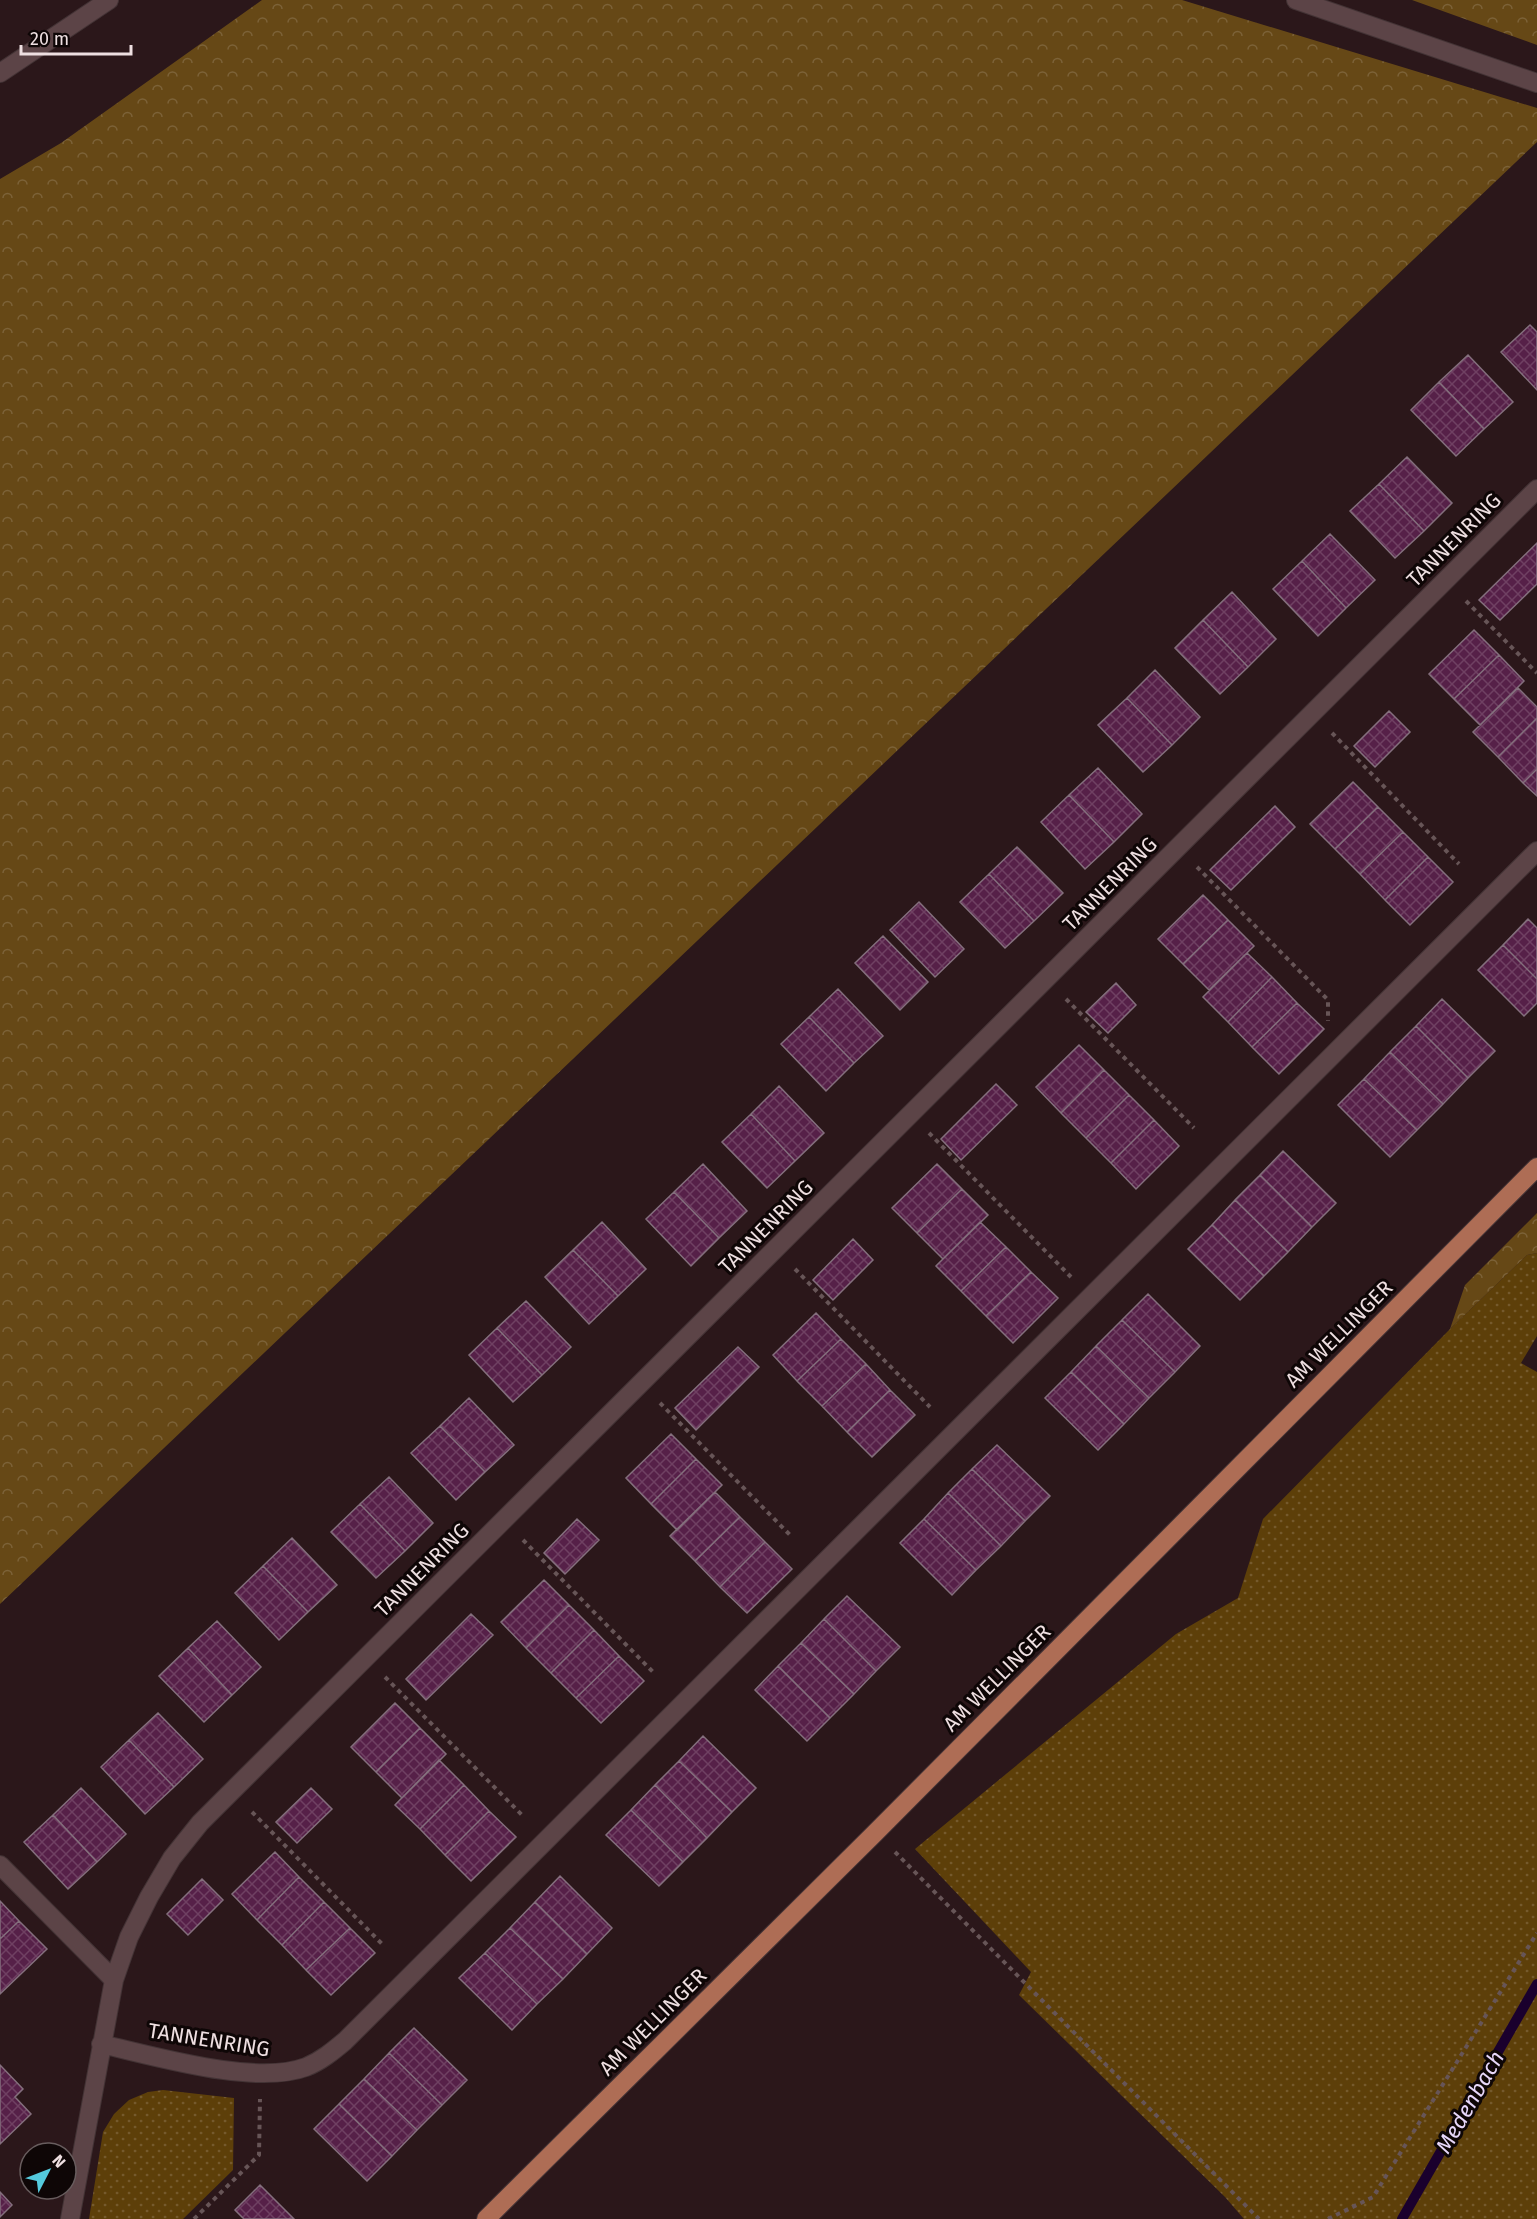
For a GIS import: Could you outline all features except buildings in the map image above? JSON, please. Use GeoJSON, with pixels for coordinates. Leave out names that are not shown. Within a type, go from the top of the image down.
{"type":"FeatureCollection","features":[{"type":"Feature","properties":{"kind":"main road","name":"AM WELLINGER"},"geometry":{"type":"LineString","coordinates":[[486,2219],[875,1833],[1537,1167]]}},
{"type":"Feature","properties":{"kind":"street"},"geometry":{"type":"LineString","coordinates":[[0,73],[108,0]]}},
{"type":"Feature","properties":{"kind":"street"},"geometry":{"type":"LineString","coordinates":[[1296,0],[1537,83]]}},
{"type":"Feature","properties":{"kind":"street","name":"TANNENRING"},"geometry":{"type":"LineString","coordinates":[[70,2219],[114,1980],[129,1937],[148,1896],[172,1858],[200,1823],[1537,489]]}},
{"type":"Feature","properties":{"kind":"street","name":"TANNENRING"},"geometry":{"type":"LineString","coordinates":[[101,2044],[183,2062],[261,2074],[284,2073],[306,2067],[327,2056],[345,2041],[1537,851]]}},
{"type":"Feature","properties":{"kind":"street"},"geometry":{"type":"LineString","coordinates":[[0,1865],[114,1980]]}},
{"type":"Feature","properties":{"kind":"path"},"geometry":{"type":"LineString","coordinates":[[1469,604],[1537,673]]}},
{"type":"Feature","properties":{"kind":"path"},"geometry":{"type":"LineString","coordinates":[[1348,749],[1459,864]]}},
{"type":"Feature","properties":{"kind":"path"},"geometry":{"type":"LineString","coordinates":[[1203,874],[1328,1000]]}},
{"type":"Feature","properties":{"kind":"path"},"geometry":{"type":"LineString","coordinates":[[1083,1015],[1194,1128]]}},
{"type":"Feature","properties":{"kind":"path"},"geometry":{"type":"LineString","coordinates":[[941,1145],[1091,1297]]}},
{"type":"Feature","properties":{"kind":"path"},"geometry":{"type":"LineString","coordinates":[[775,1250],[930,1407]]}},
{"type":"Feature","properties":{"kind":"path"},"geometry":{"type":"LineString","coordinates":[[679,1423],[791,1536]]}},
{"type":"Feature","properties":{"kind":"path"},"geometry":{"type":"LineString","coordinates":[[544,1562],[653,1672]]}},
{"type":"Feature","properties":{"kind":"path"},"geometry":{"type":"LineString","coordinates":[[401,1692],[522,1815]]}},
{"type":"Feature","properties":{"kind":"path"},"geometry":{"type":"LineString","coordinates":[[272,1833],[384,1946]]}},
{"type":"Feature","properties":{"kind":"path"},"geometry":{"type":"LineString","coordinates":[[875,1833],[1259,2219]]}},
{"type":"Feature","properties":{"kind":"path"},"geometry":{"type":"LineString","coordinates":[[1328,2219],[1373,2197],[1537,1933]]}},
{"type":"Feature","properties":{"kind":"path"},"geometry":{"type":"LineString","coordinates":[[194,2219],[259,2155],[261,2074]]}},
{"type":"Feature","properties":{"kind":"shaded area"},"geometry":{"type":"Polygon","coordinates":[[[1537,1253],[1537,1336],[1521,1363],[1537,1372],[1537,2219],[1244,2219],[1225,2197],[1019,1995],[1031,1972],[915,1849],[1176,1634],[1238,1598],[1263,1519],[1450,1329],[1527,1255],[1537,1253]]]}},
{"type":"Feature","properties":{"kind":"shaded area"},"geometry":{"type":"Polygon","coordinates":[[[163,2090],[234,2098],[233,2170],[183,2219],[89,2219],[103,2132],[114,2114],[129,2100],[148,2092],[163,2090]]]}},
{"type":"Feature","properties":{"kind":"green space"},"geometry":{"type":"Polygon","coordinates":[[[262,0],[1182,0],[1537,108],[1537,142],[0,1604],[0,179],[61,143],[262,0]]]}},
{"type":"Feature","properties":{"kind":"green space"},"geometry":{"type":"Polygon","coordinates":[[[1412,0],[1537,0],[1537,45],[1412,0]]]}},
{"type":"Feature","properties":{"kind":"green space"},"geometry":{"type":"Polygon","coordinates":[[[1537,1213],[1537,1253],[1527,1255],[1450,1329],[1465,1285],[1537,1213]]]}},
{"type":"Feature","properties":{"kind":"waterway","name":"Medenbach"},"geometry":{"type":"LineString","coordinates":[[1402,2219],[1537,1984]]}}]}
